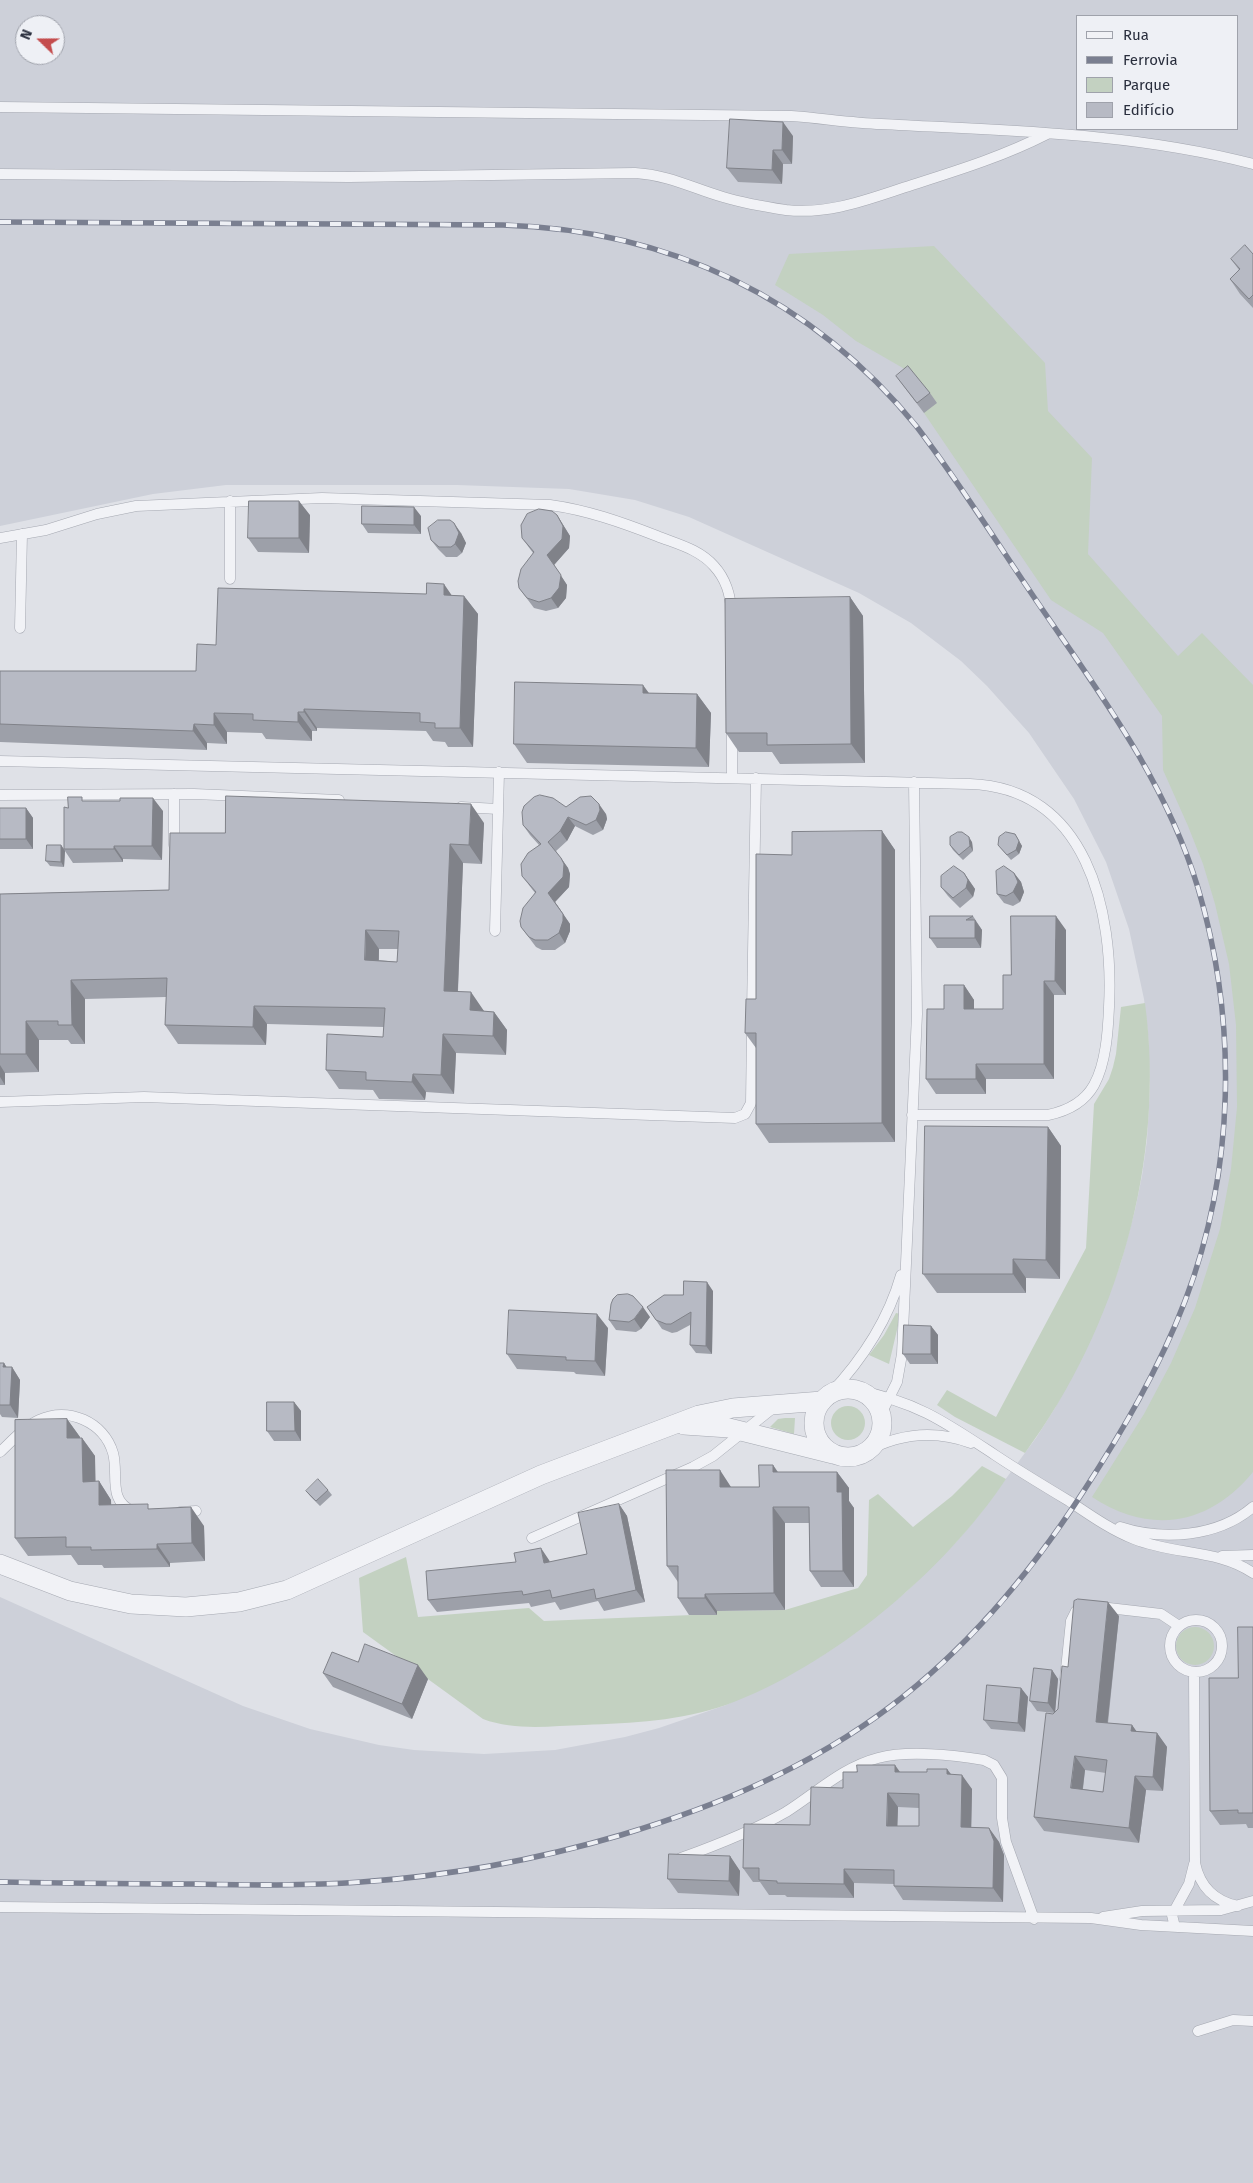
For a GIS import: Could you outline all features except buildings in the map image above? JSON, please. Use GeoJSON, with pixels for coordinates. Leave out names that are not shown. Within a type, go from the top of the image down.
{"type":"FeatureCollection","features":[{"type":"Feature","properties":{"kind":"street"},"geometry":{"type":"LineString","coordinates":[[0,1564],[70,1591],[131,1604],[186,1607],[247,1600],[287,1590],[540,1475],[693,1417],[716,1410],[778,1405],[826,1398],[838,1391],[856,1390],[872,1399],[881,1414],[880,1433],[871,1448],[854,1456],[836,1454],[709,1426],[675,1425]]}},
{"type":"Feature","properties":{"kind":"street"},"geometry":{"type":"LineString","coordinates":[[826,1398],[815,1418],[814,1427],[821,1444],[836,1454]]}},
{"type":"Feature","properties":{"kind":"lane"},"geometry":{"type":"LineString","coordinates":[[0,108],[734,114],[1118,138],[1211,153],[1253,164]]}},
{"type":"Feature","properties":{"kind":"lane"},"geometry":{"type":"LineString","coordinates":[[0,174],[339,177],[646,174],[669,177],[737,200],[786,210],[810,211],[846,206],[981,163],[1022,147],[1048,133]]}},
{"type":"Feature","properties":{"kind":"lane"},"geometry":{"type":"LineString","coordinates":[[0,538],[46,530],[97,514],[136,506],[322,498],[527,503],[558,506],[591,512],[693,550],[704,557],[714,566],[726,584],[731,605],[731,619]]}},
{"type":"Feature","properties":{"kind":"lane"},"geometry":{"type":"LineString","coordinates":[[230,502],[230,579]]}},
{"type":"Feature","properties":{"kind":"lane"},"geometry":{"type":"LineString","coordinates":[[20,628],[22,534]]}},
{"type":"Feature","properties":{"kind":"lane"},"geometry":{"type":"LineString","coordinates":[[732,718],[732,778]]}},
{"type":"Feature","properties":{"kind":"lane"},"geometry":{"type":"LineString","coordinates":[[0,761],[914,782],[987,784],[1004,788],[1034,801],[1060,822],[1081,852],[1096,890],[1108,944],[1110,994],[1106,1039],[1098,1074],[1088,1093],[1070,1108],[1048,1115],[912,1115]]}},
{"type":"Feature","properties":{"kind":"lane"},"geometry":{"type":"LineString","coordinates":[[495,931],[500,772]]}},
{"type":"Feature","properties":{"kind":"lane"},"geometry":{"type":"LineString","coordinates":[[0,1102],[144,1097],[740,1117],[749,1109],[751,1103],[756,778]]}},
{"type":"Feature","properties":{"kind":"lane"},"geometry":{"type":"LineString","coordinates":[[881,1414],[896,1382],[902,1354],[918,969],[914,782]]}},
{"type":"Feature","properties":{"kind":"lane"},"geometry":{"type":"LineString","coordinates":[[0,795],[174,794],[352,800]]}},
{"type":"Feature","properties":{"kind":"lane"},"geometry":{"type":"LineString","coordinates":[[174,794],[174,851]]}},
{"type":"Feature","properties":{"kind":"lane"},"geometry":{"type":"LineString","coordinates":[[449,806],[498,809]]}},
{"type":"Feature","properties":{"kind":"lane"},"geometry":{"type":"LineString","coordinates":[[826,1398],[856,1364],[880,1327],[899,1283],[906,1260]]}},
{"type":"Feature","properties":{"kind":"lane"},"geometry":{"type":"LineString","coordinates":[[856,1390],[910,1404],[942,1420],[1094,1517],[1133,1539],[1155,1547],[1229,1560],[1253,1573]]}},
{"type":"Feature","properties":{"kind":"lane"},"geometry":{"type":"LineString","coordinates":[[532,1538],[693,1467],[713,1456],[764,1414],[778,1405]]}},
{"type":"Feature","properties":{"kind":"lane"},"geometry":{"type":"LineString","coordinates":[[0,1452],[38,1420],[66,1414],[82,1418],[96,1427],[109,1443],[115,1462],[115,1490],[120,1502],[130,1510],[144,1512]]}},
{"type":"Feature","properties":{"kind":"lane"},"geometry":{"type":"LineString","coordinates":[[863,1453],[888,1441],[931,1434],[960,1439],[994,1454]]}},
{"type":"Feature","properties":{"kind":"lane"},"geometry":{"type":"LineString","coordinates":[[1094,1517],[1128,1530],[1163,1534],[1212,1529],[1238,1518],[1253,1508]]}},
{"type":"Feature","properties":{"kind":"lane"},"geometry":{"type":"LineString","coordinates":[[170,1512],[196,1511]]}},
{"type":"Feature","properties":{"kind":"lane"},"geometry":{"type":"LineString","coordinates":[[1238,1518],[1253,1516]]}},
{"type":"Feature","properties":{"kind":"lane"},"geometry":{"type":"LineString","coordinates":[[1206,1555],[1253,1555]]}},
{"type":"Feature","properties":{"kind":"lane"},"geometry":{"type":"LineString","coordinates":[[1064,1694],[1071,1621],[1076,1611],[1081,1607],[1088,1606],[1161,1614],[1179,1626]]}},
{"type":"Feature","properties":{"kind":"lane"},"geometry":{"type":"LineString","coordinates":[[1191,1620],[1204,1621],[1215,1628],[1221,1640],[1221,1653],[1214,1664],[1204,1672],[1194,1672],[1179,1667],[1171,1656],[1169,1643],[1171,1636],[1179,1626],[1191,1620]]}},
{"type":"Feature","properties":{"kind":"lane"},"geometry":{"type":"LineString","coordinates":[[1194,1672],[1195,1863],[1200,1880],[1205,1888],[1220,1900],[1238,1906]]}},
{"type":"Feature","properties":{"kind":"lane"},"geometry":{"type":"LineString","coordinates":[[681,1858],[761,1825],[808,1798],[841,1774],[867,1761],[907,1754],[984,1760],[994,1765],[1002,1778],[1002,1818],[1006,1842],[1034,1919]]}},
{"type":"Feature","properties":{"kind":"lane"},"geometry":{"type":"LineString","coordinates":[[1175,1927],[1172,1920],[1174,1910],[1188,1884],[1195,1863]]}},
{"type":"Feature","properties":{"kind":"lane"},"geometry":{"type":"LineString","coordinates":[[0,1907],[1034,1919],[1091,1918],[1142,1911],[1221,1910],[1253,1901]]}},
{"type":"Feature","properties":{"kind":"lane"},"geometry":{"type":"LineString","coordinates":[[1091,1918],[1175,1927],[1253,1931]]}},
{"type":"Feature","properties":{"kind":"lane"},"geometry":{"type":"LineString","coordinates":[[1198,2032],[1232,2020],[1253,2021]]}},
{"type":"Feature","properties":{"kind":"shaded area"},"geometry":{"type":"Polygon","coordinates":[[[0,0],[1253,0],[1253,2183],[0,2183],[0,1597],[243,1706],[310,1729],[379,1745],[414,1750],[484,1754],[555,1750],[625,1737],[659,1728],[726,1705],[790,1674],[850,1636],[906,1592],[956,1542],[979,1515],[1036,1438],[1055,1408],[1102,1312],[1121,1262],[1135,1210],[1147,1140],[1150,1087],[1148,1034],[1144,999],[1129,929],[1106,862],[1074,799],[1029,733],[987,686],[961,661],[911,623],[859,593],[689,517],[635,500],[569,489],[457,485],[226,485],[153,494],[0,526],[0,0]]]}},
{"type":"Feature","properties":{"kind":"green space"},"geometry":{"type":"Polygon","coordinates":[[[934,246],[1045,363],[1048,411],[1092,458],[1088,554],[1178,656],[1202,633],[1253,685],[1253,1472],[1236,1490],[1217,1504],[1198,1514],[1178,1519],[1157,1520],[1135,1517],[1114,1509],[1092,1497],[1144,1414],[1171,1363],[1195,1308],[1220,1229],[1231,1169],[1237,1107],[1236,1025],[1229,964],[1215,904],[1203,864],[1163,770],[1162,716],[1103,633],[1051,600],[924,413],[915,375],[856,341],[823,315],[775,285],[789,254],[934,246]]]}},
{"type":"Feature","properties":{"kind":"green space"},"geometry":{"type":"Polygon","coordinates":[[[1145,1003],[1150,1062],[1148,1121],[1141,1181],[1128,1239],[1109,1296],[1086,1351],[1058,1404],[1025,1453],[955,1417],[937,1405],[947,1390],[996,1417],[1086,1248],[1094,1104],[1109,1079],[1113,1067],[1121,1007],[1145,1003]]]}},
{"type":"Feature","properties":{"kind":"green space"},"geometry":{"type":"Polygon","coordinates":[[[896,1313],[900,1314],[900,1317],[889,1364],[869,1355],[884,1335],[896,1313]]]}},
{"type":"Feature","properties":{"kind":"green space"},"geometry":{"type":"Polygon","coordinates":[[[848,1406],[855,1407],[860,1411],[864,1416],[864,1430],[860,1435],[855,1439],[848,1440],[841,1439],[836,1435],[832,1430],[831,1423],[832,1416],[836,1411],[841,1407],[848,1406]]]}},
{"type":"Feature","properties":{"kind":"green space"},"geometry":{"type":"Polygon","coordinates":[[[795,1418],[794,1434],[770,1427],[778,1419],[795,1418]]]}},
{"type":"Feature","properties":{"kind":"green space"},"geometry":{"type":"Polygon","coordinates":[[[982,1466],[1006,1479],[981,1514],[951,1548],[883,1612],[845,1641],[806,1666],[766,1688],[726,1705],[692,1715],[620,1723],[533,1727],[495,1723],[483,1719],[363,1632],[359,1578],[406,1557],[418,1617],[529,1608],[544,1621],[717,1614],[717,1611],[785,1610],[858,1588],[867,1575],[869,1500],[878,1494],[913,1527],[952,1496],[982,1466]]]}},
{"type":"Feature","properties":{"kind":"green space"},"geometry":{"type":"Polygon","coordinates":[[[1195,1627],[1209,1632],[1214,1646],[1209,1660],[1195,1665],[1181,1660],[1176,1646],[1181,1632],[1195,1627]]]}},
{"type":"Feature","properties":{"kind":"railway"},"geometry":{"type":"LineString","coordinates":[[0,222],[503,225],[564,230],[623,241],[679,257],[733,280],[784,308],[831,342],[876,381],[917,427],[964,493],[1130,741],[1168,812],[1185,849],[1198,888],[1211,939],[1220,991],[1225,1043],[1225,1096],[1222,1148],[1214,1200],[1202,1251],[1185,1301],[1152,1375],[1098,1469],[1042,1552],[1020,1580],[972,1634],[946,1659],[891,1706],[860,1728],[796,1766],[728,1798],[621,1835],[557,1852],[492,1866],[427,1876],[319,1884],[0,1882]]}}]}
